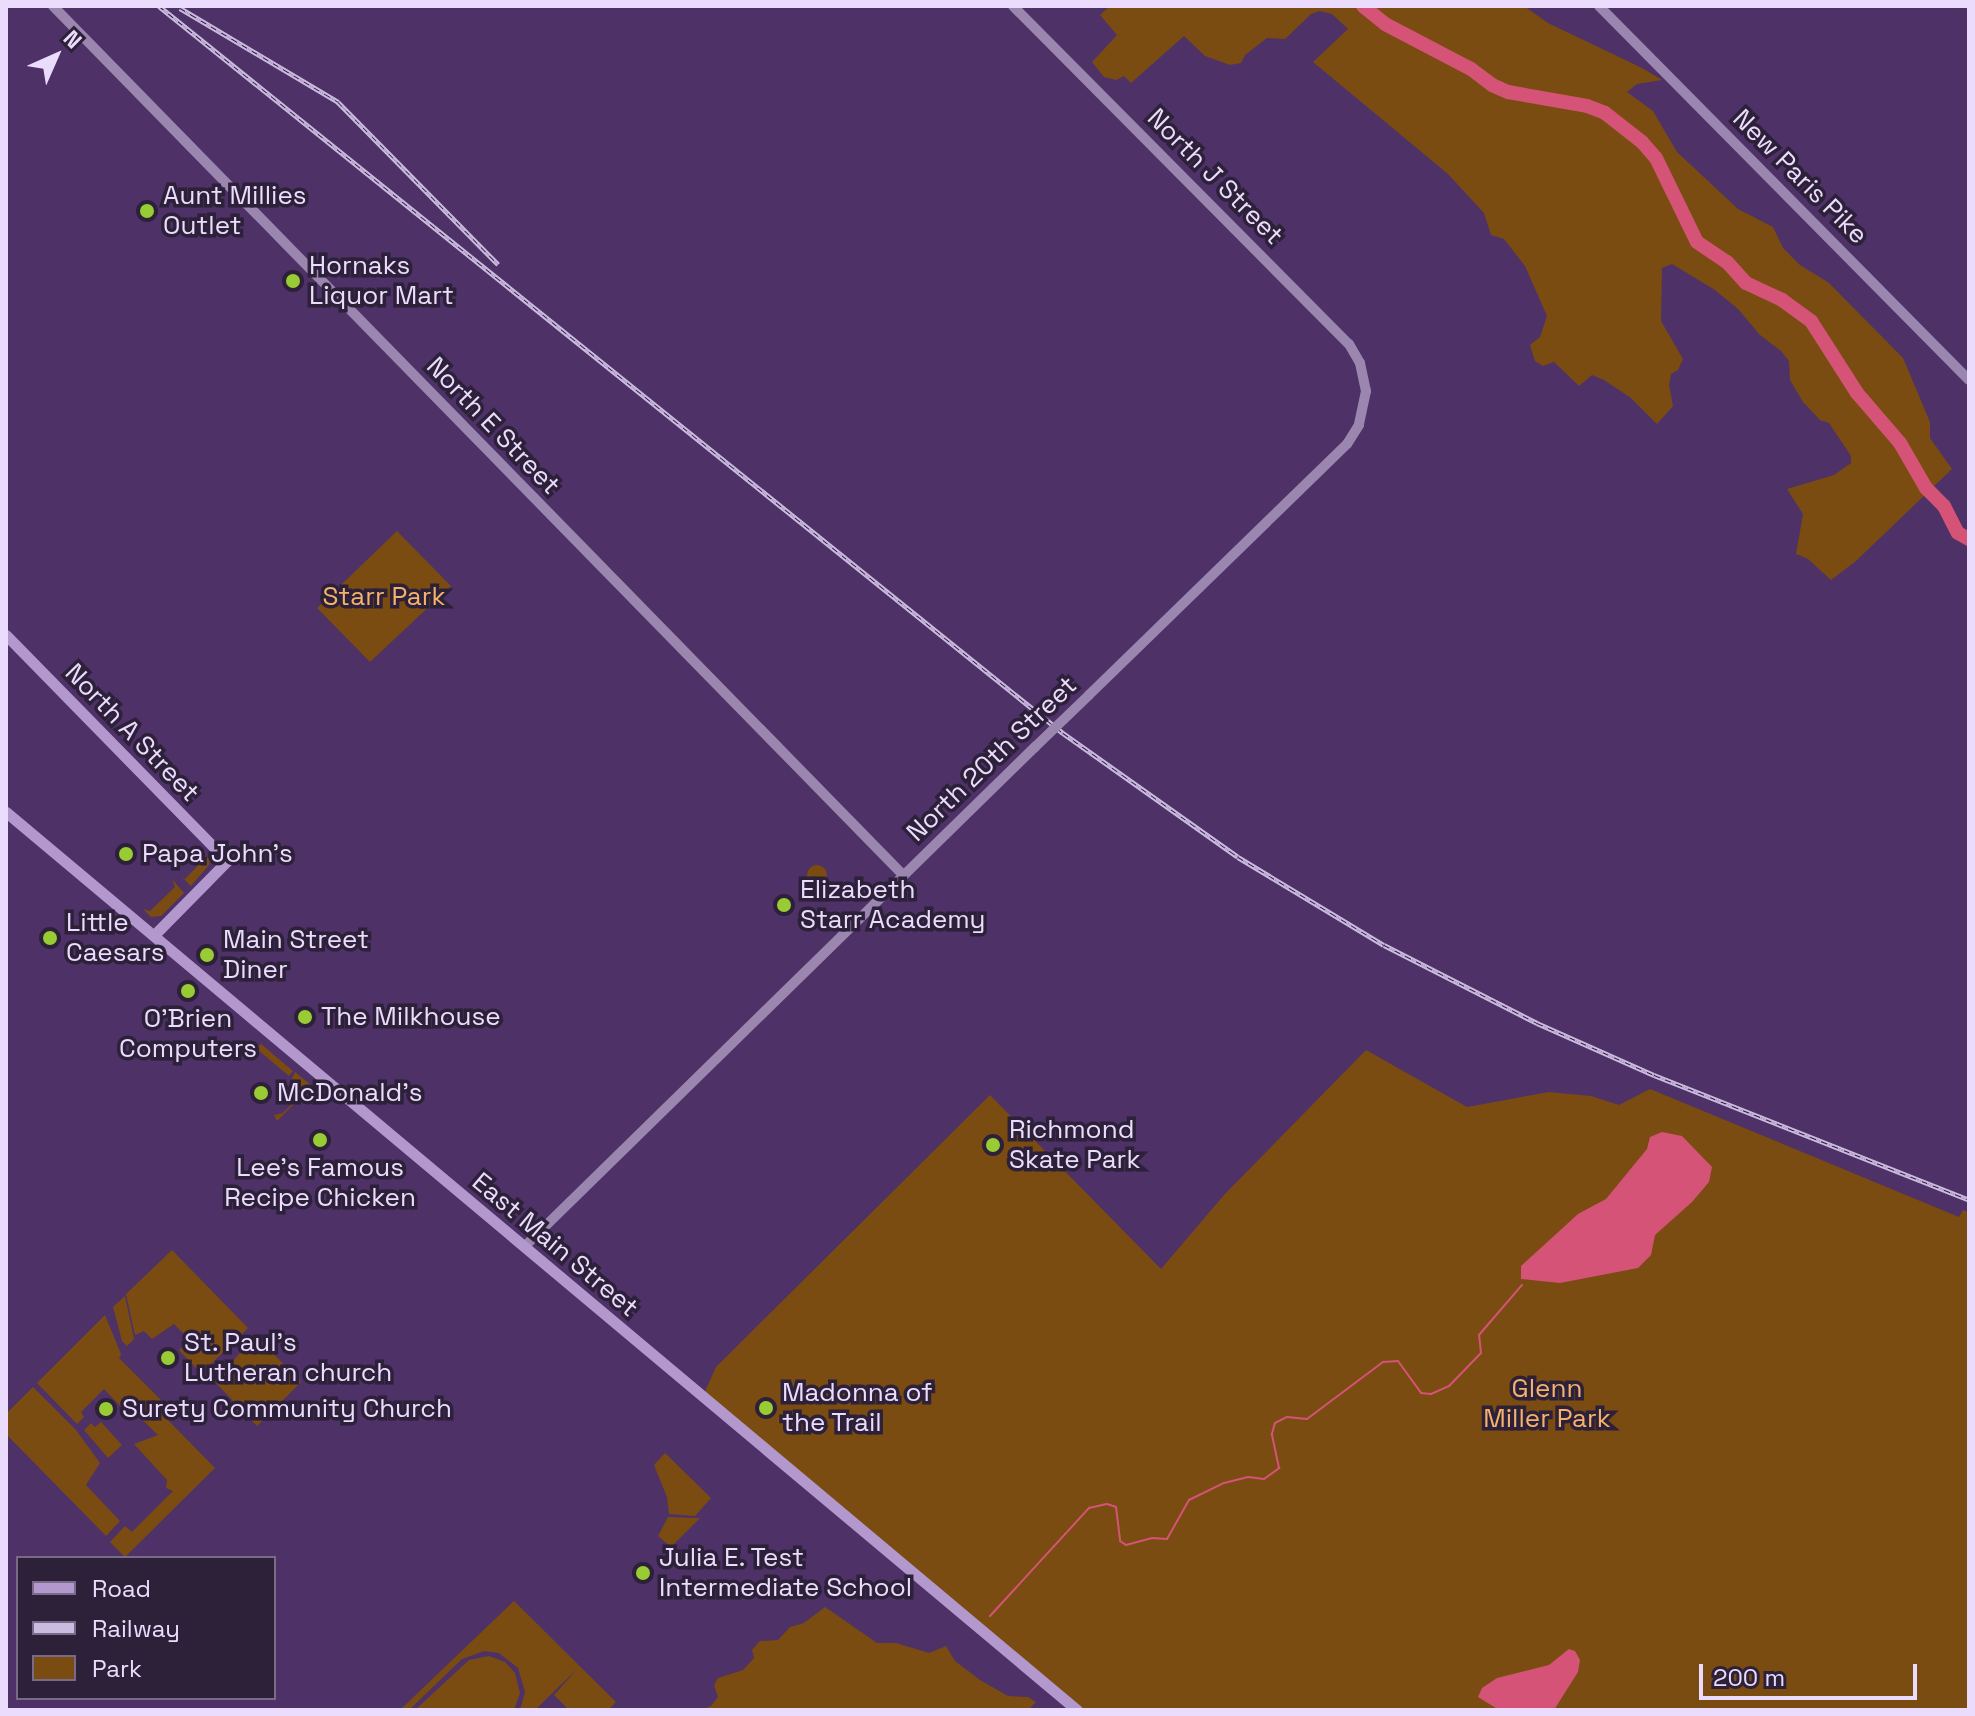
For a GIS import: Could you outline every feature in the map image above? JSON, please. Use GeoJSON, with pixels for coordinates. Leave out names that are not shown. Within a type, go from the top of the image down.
{"type":"FeatureCollection","features":[{"type":"Feature","properties":{"kind":"main road","name":"North A Street"},"geometry":{"type":"LineString","coordinates":[[6,635],[227,861],[154,935]]}},
{"type":"Feature","properties":{"kind":"main road","name":"East Main Street"},"geometry":{"type":"LineString","coordinates":[[6,812],[1077,1710]]}},
{"type":"Feature","properties":{"kind":"street","name":"North E Street"},"geometry":{"type":"LineString","coordinates":[[53,6],[903,875]]}},
{"type":"Feature","properties":{"kind":"street","name":"North J Street"},"geometry":{"type":"LineString","coordinates":[[1013,6],[1349,344],[1360,363],[1366,391]]}},
{"type":"Feature","properties":{"kind":"street","name":"New Paris Pike"},"geometry":{"type":"LineString","coordinates":[[1599,6],[1969,380]]}},
{"type":"Feature","properties":{"kind":"street","name":"North 20th Street"},"geometry":{"type":"LineString","coordinates":[[525,1246],[1347,444],[1359,425],[1366,391]]}},
{"type":"Feature","properties":{"kind":"green space"},"geometry":{"type":"Polygon","coordinates":[[[1110,6],[1524,6],[1548,23],[1642,68],[1662,80],[1637,84],[1627,92],[1653,111],[1677,152],[1738,209],[1773,227],[1783,248],[1800,265],[1829,283],[1903,358],[1930,422],[1930,438],[1952,469],[1856,561],[1831,580],[1808,559],[1796,554],[1803,514],[1787,489],[1834,475],[1851,463],[1851,456],[1829,423],[1820,420],[1803,402],[1790,380],[1789,361],[1781,351],[1760,335],[1738,309],[1715,290],[1672,264],[1662,268],[1661,321],[1683,359],[1678,370],[1671,374],[1669,385],[1673,406],[1657,424],[1631,398],[1604,380],[1592,375],[1579,386],[1554,362],[1543,366],[1535,361],[1530,345],[1540,337],[1547,316],[1525,266],[1504,239],[1491,235],[1484,213],[1448,174],[1313,62],[1348,29],[1332,14],[1320,11],[1311,14],[1285,39],[1267,38],[1245,55],[1241,63],[1230,65],[1205,56],[1184,36],[1131,83],[1124,76],[1116,80],[1104,77],[1092,62],[1117,35],[1100,15],[1110,6]]]}},
{"type":"Feature","properties":{"kind":"green space","name":"Starr Park"},"geometry":{"type":"Polygon","coordinates":[[[397,531],[451,586],[370,662],[317,608],[397,531]]]}},
{"type":"Feature","properties":{"kind":"green space"},"geometry":{"type":"Polygon","coordinates":[[[201,852],[210,860],[209,865],[191,886],[181,876],[185,879],[205,858],[201,852]]]}},
{"type":"Feature","properties":{"kind":"green space"},"geometry":{"type":"Polygon","coordinates":[[[817,865],[824,868],[827,875],[824,882],[817,885],[810,882],[807,875],[810,868],[817,865]]]}},
{"type":"Feature","properties":{"kind":"green space"},"geometry":{"type":"Polygon","coordinates":[[[172,879],[184,893],[161,916],[151,917],[143,909],[150,911],[175,887],[172,879]]]}},
{"type":"Feature","properties":{"kind":"green space"},"geometry":{"type":"Polygon","coordinates":[[[261,1044],[293,1071],[289,1076],[258,1050],[255,1054],[254,1049],[261,1044]]]}},
{"type":"Feature","properties":{"kind":"green space","name":"Glenn Miller Park"},"geometry":{"type":"Polygon","coordinates":[[[1366,1050],[1467,1107],[1549,1092],[1591,1096],[1619,1105],[1650,1089],[1959,1217],[1963,1210],[1969,1212],[1969,1710],[1077,1710],[702,1398],[716,1367],[990,1095],[1161,1269],[1224,1195],[1366,1050]]]}},
{"type":"Feature","properties":{"kind":"green space"},"geometry":{"type":"Polygon","coordinates":[[[295,1072],[312,1086],[277,1121],[274,1115],[283,1113],[302,1094],[296,1091],[301,1085],[294,1079],[290,1083],[295,1072]]]}},
{"type":"Feature","properties":{"kind":"green space"},"geometry":{"type":"Polygon","coordinates":[[[172,1250],[248,1328],[210,1365],[198,1370],[179,1350],[190,1340],[174,1324],[152,1339],[144,1331],[135,1335],[126,1294],[172,1250]]]}},
{"type":"Feature","properties":{"kind":"green space"},"geometry":{"type":"Polygon","coordinates":[[[125,1296],[134,1339],[127,1346],[122,1341],[113,1307],[125,1296]]]}},
{"type":"Feature","properties":{"kind":"green space"},"geometry":{"type":"Polygon","coordinates":[[[105,1315],[121,1354],[119,1358],[169,1408],[163,1415],[215,1468],[124,1556],[110,1542],[125,1526],[132,1532],[173,1491],[166,1488],[167,1480],[134,1444],[158,1435],[129,1407],[125,1411],[104,1389],[81,1412],[84,1417],[77,1424],[37,1383],[105,1315]]]}},
{"type":"Feature","properties":{"kind":"green space"},"geometry":{"type":"Polygon","coordinates":[[[256,1336],[301,1382],[257,1426],[214,1381],[256,1336]]]}},
{"type":"Feature","properties":{"kind":"green space"},"geometry":{"type":"Polygon","coordinates":[[[33,1387],[76,1430],[100,1463],[86,1485],[120,1521],[106,1536],[6,1434],[6,1414],[33,1387]]]}},
{"type":"Feature","properties":{"kind":"green space"},"geometry":{"type":"Polygon","coordinates":[[[101,1422],[122,1445],[108,1458],[84,1430],[91,1423],[95,1427],[101,1422]]]}},
{"type":"Feature","properties":{"kind":"green space"},"geometry":{"type":"Polygon","coordinates":[[[665,1453],[711,1498],[695,1516],[669,1514],[667,1497],[654,1465],[665,1453]]]}},
{"type":"Feature","properties":{"kind":"green space"},"geometry":{"type":"Polygon","coordinates":[[[668,1517],[700,1518],[671,1547],[658,1536],[668,1517]]]}},
{"type":"Feature","properties":{"kind":"green space"},"geometry":{"type":"Polygon","coordinates":[[[514,1601],[616,1702],[608,1710],[569,1710],[554,1695],[577,1669],[535,1710],[520,1710],[525,1692],[518,1668],[499,1653],[484,1651],[462,1659],[409,1710],[400,1710],[514,1601]]]}},
{"type":"Feature","properties":{"kind":"green space"},"geometry":{"type":"Polygon","coordinates":[[[825,1607],[877,1643],[896,1643],[929,1653],[946,1646],[955,1661],[980,1680],[1008,1696],[1028,1697],[1036,1702],[1028,1710],[701,1710],[711,1706],[718,1697],[714,1685],[718,1678],[743,1670],[754,1658],[752,1650],[760,1641],[778,1640],[790,1627],[804,1623],[825,1607]]]}},
{"type":"Feature","properties":{"kind":"green space"},"geometry":{"type":"Polygon","coordinates":[[[489,1656],[505,1662],[515,1673],[520,1693],[514,1710],[415,1710],[469,1660],[489,1656]]]}},
{"type":"Feature","properties":{"kind":"shaded area"},"geometry":{"type":"Polygon","coordinates":[[[1662,1132],[1682,1136],[1712,1167],[1709,1182],[1655,1235],[1651,1255],[1638,1268],[1560,1283],[1521,1279],[1521,1266],[1578,1214],[1606,1199],[1647,1149],[1650,1137],[1662,1132]]]}},
{"type":"Feature","properties":{"kind":"shaded area"},"geometry":{"type":"Polygon","coordinates":[[[1569,1649],[1575,1651],[1580,1660],[1578,1672],[1554,1710],[1499,1710],[1478,1697],[1482,1688],[1497,1678],[1549,1665],[1569,1649]]]}},
{"type":"Feature","properties":{"kind":"waterway"},"geometry":{"type":"LineString","coordinates":[[1363,6],[1385,24],[1471,69],[1492,85],[1508,92],[1587,106],[1605,113],[1642,142],[1656,158],[1697,242],[1727,262],[1746,283],[1782,300],[1811,321],[1857,393],[1900,443],[1926,488],[1944,506],[1958,533],[1969,539]]}},
{"type":"Feature","properties":{"kind":"waterway"},"geometry":{"type":"LineString","coordinates":[[990,1616],[1089,1508],[1107,1504],[1116,1507],[1120,1541],[1126,1545],[1152,1538],[1167,1539],[1189,1500],[1224,1483],[1248,1477],[1264,1479],[1279,1468],[1272,1434],[1275,1423],[1287,1417],[1307,1419],[1383,1362],[1398,1361],[1421,1393],[1431,1394],[1449,1386],[1481,1353],[1479,1335],[1522,1285]]}},
{"type":"Feature","properties":{"kind":"railway"},"geometry":{"type":"LineString","coordinates":[[159,6],[1063,733],[1238,857],[1384,945],[1537,1023],[1654,1075],[1969,1200]]}},
{"type":"Feature","properties":{"kind":"railway"},"geometry":{"type":"LineString","coordinates":[[180,8],[338,102],[498,264]]}},
{"type":"Feature","properties":{"kind":"place","name":"Aunt Millies Outlet"},"geometry":{"type":"Point","coordinates":[147,211]}},
{"type":"Feature","properties":{"kind":"place","name":"Hornaks Liquor Mart"},"geometry":{"type":"Point","coordinates":[293,281]}},
{"type":"Feature","properties":{"kind":"place","name":"Papa John's"},"geometry":{"type":"Point","coordinates":[126,854]}},
{"type":"Feature","properties":{"kind":"place","name":"Elizabeth Starr Academy"},"geometry":{"type":"Point","coordinates":[784,905]}},
{"type":"Feature","properties":{"kind":"place","name":"Little Caesars"},"geometry":{"type":"Point","coordinates":[50,938]}},
{"type":"Feature","properties":{"kind":"place","name":"Main Street Diner"},"geometry":{"type":"Point","coordinates":[207,955]}},
{"type":"Feature","properties":{"kind":"place","name":"O'Brien Computers"},"geometry":{"type":"Point","coordinates":[188,991]}},
{"type":"Feature","properties":{"kind":"place","name":"The Milkhouse"},"geometry":{"type":"Point","coordinates":[305,1017]}},
{"type":"Feature","properties":{"kind":"place","name":"McDonald's"},"geometry":{"type":"Point","coordinates":[261,1093]}},
{"type":"Feature","properties":{"kind":"place","name":"Lee's Famous Recipe Chicken"},"geometry":{"type":"Point","coordinates":[320,1140]}},
{"type":"Feature","properties":{"kind":"place","name":"Richmond Skate Park"},"geometry":{"type":"Point","coordinates":[993,1145]}},
{"type":"Feature","properties":{"kind":"place","name":"St. Paul's Lutheran church"},"geometry":{"type":"Point","coordinates":[168,1358]}},
{"type":"Feature","properties":{"kind":"place","name":"Madonna of the Trail"},"geometry":{"type":"Point","coordinates":[766,1408]}},
{"type":"Feature","properties":{"kind":"place","name":"Surety Community Church"},"geometry":{"type":"Point","coordinates":[106,1409]}},
{"type":"Feature","properties":{"kind":"place","name":"Julia E. Test Intermediate School"},"geometry":{"type":"Point","coordinates":[643,1573]}}]}
